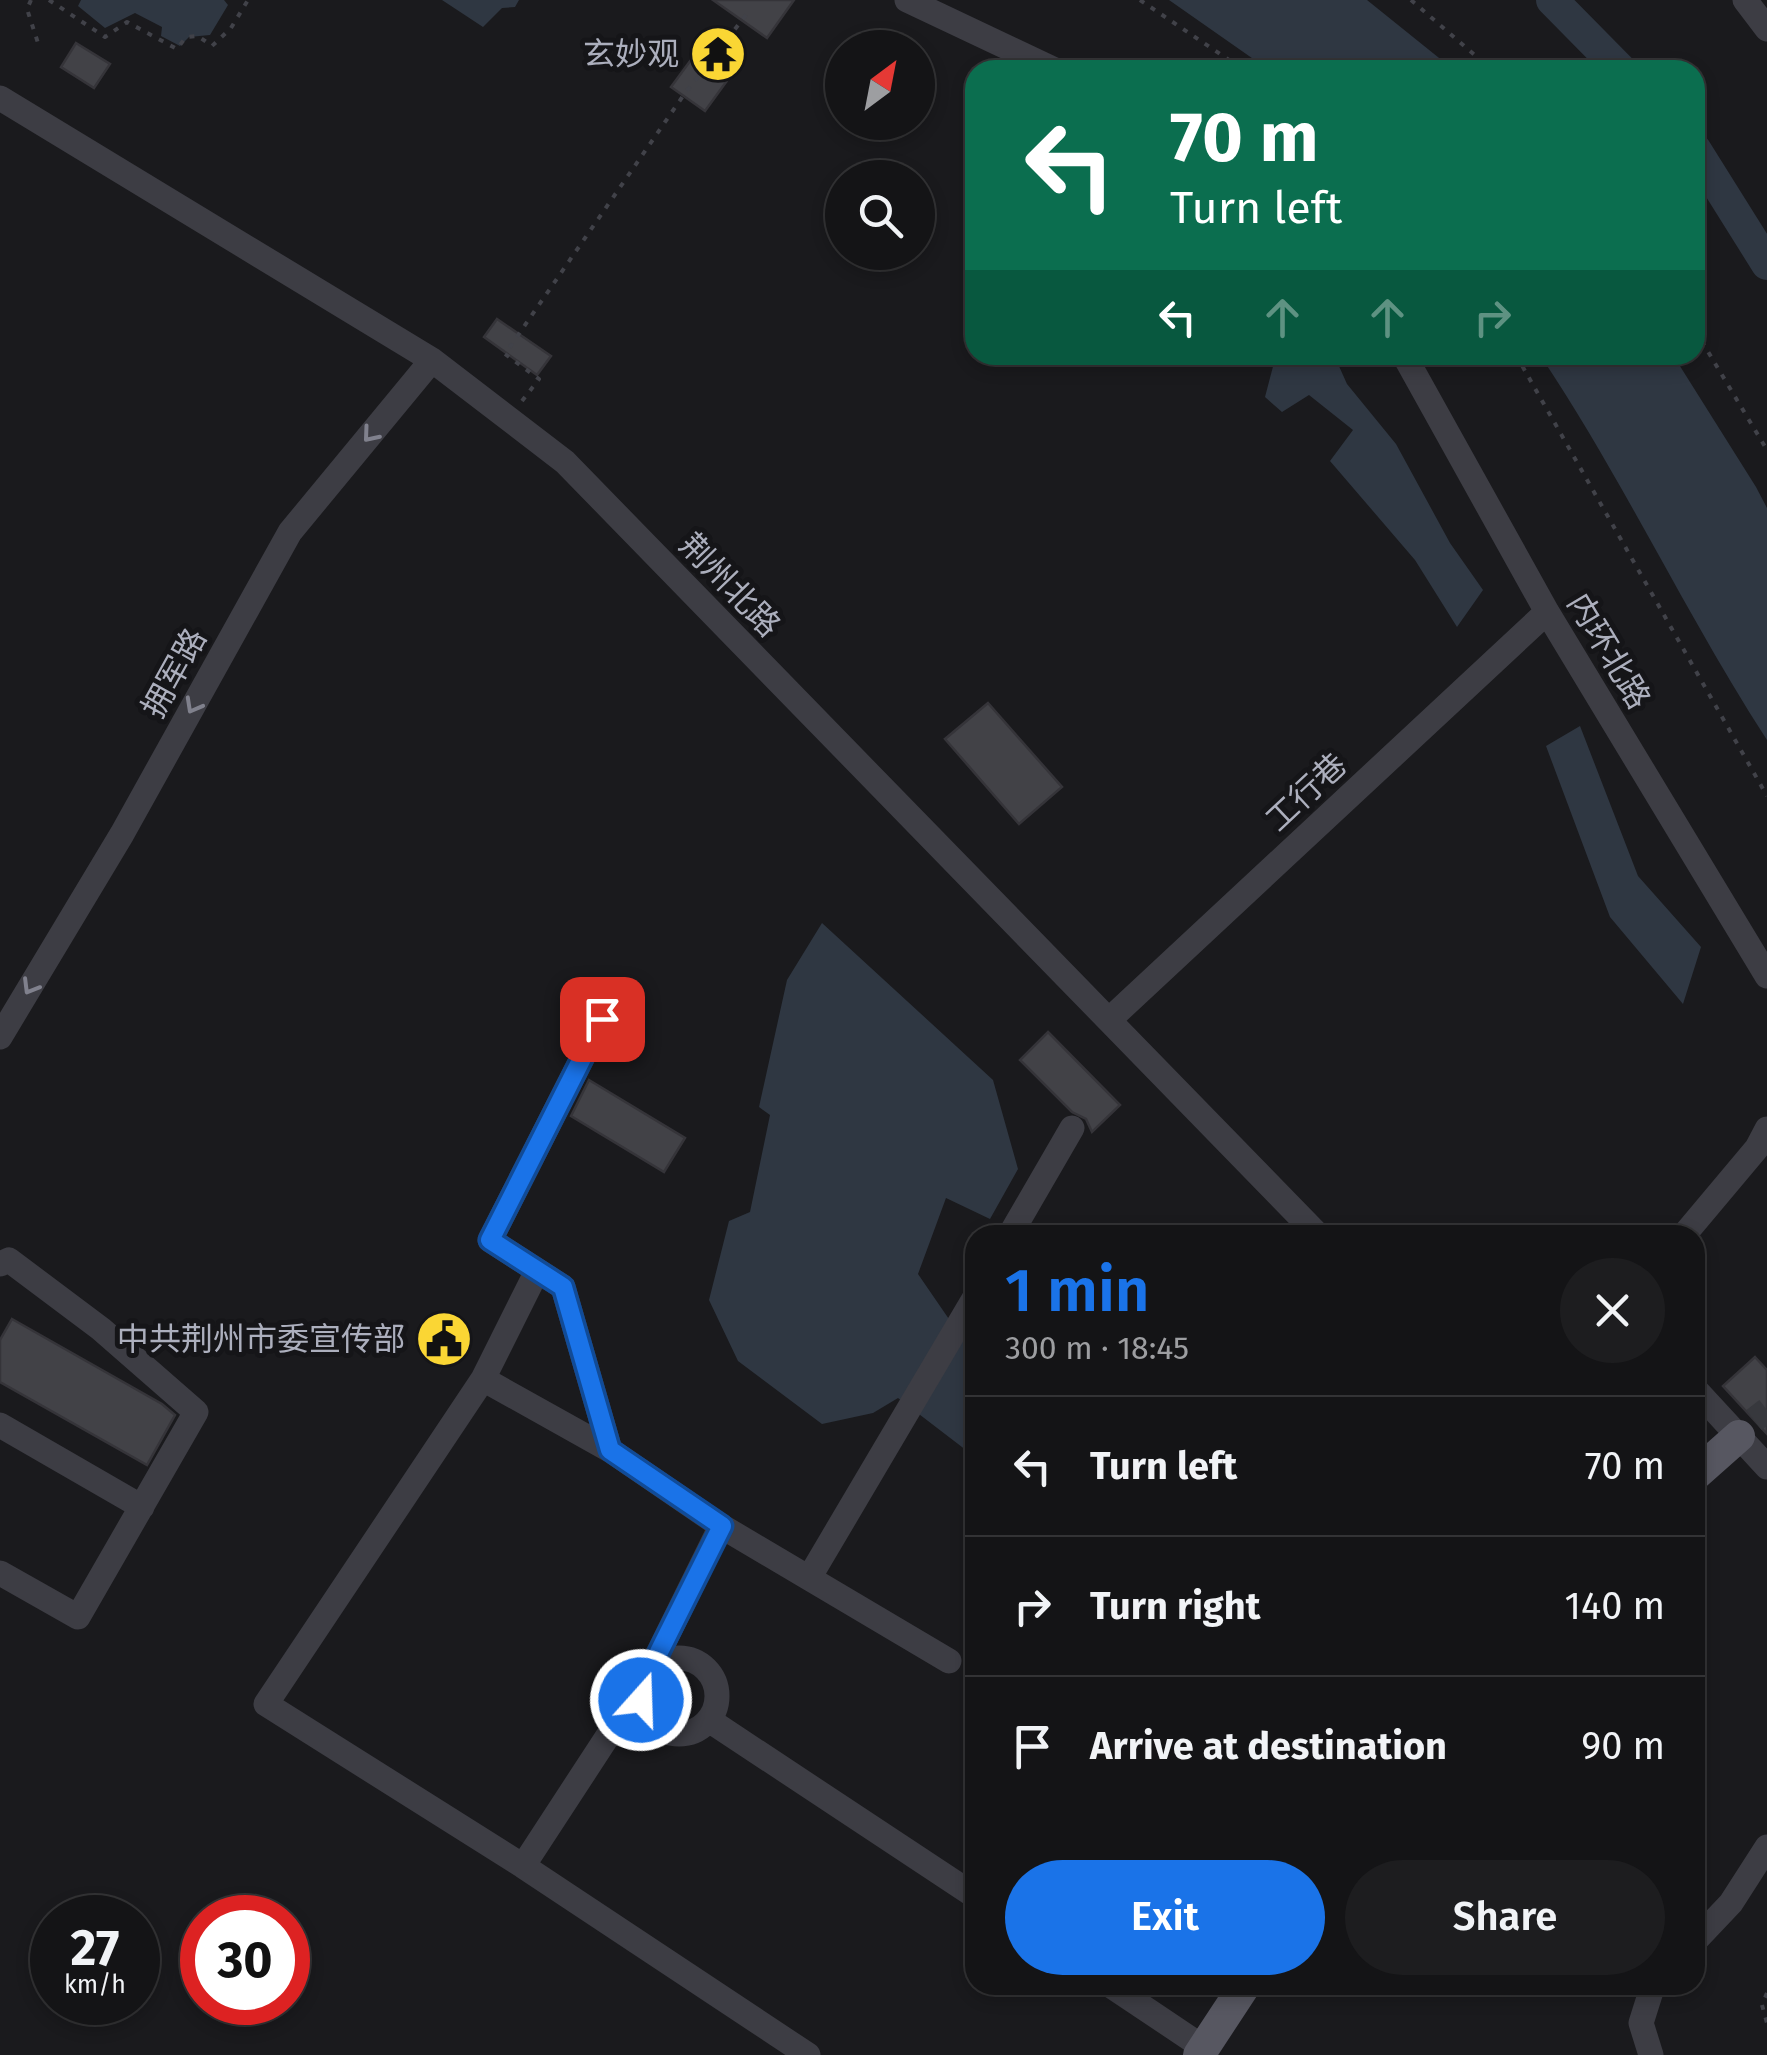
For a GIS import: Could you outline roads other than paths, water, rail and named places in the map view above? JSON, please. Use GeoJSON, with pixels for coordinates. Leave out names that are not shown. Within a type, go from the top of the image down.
{"type":"FeatureCollection","features":[{"type":"Feature","properties":{"kind":"main road"},"geometry":{"type":"LineString","coordinates":[[1705,1466],[1746,1428]]}},
{"type":"Feature","properties":{"kind":"main road"},"geometry":{"type":"LineString","coordinates":[[1202,2051],[1238,1995]]}},
{"type":"Feature","properties":{"kind":"street"},"geometry":{"type":"LineString","coordinates":[[907,0],[1035,60]]}},
{"type":"Feature","properties":{"kind":"street"},"geometry":{"type":"LineString","coordinates":[[1745,0],[1767,29]]}},
{"type":"Feature","properties":{"kind":"street","name":"荆州北路"},"geometry":{"type":"LineString","coordinates":[[0,98],[432,360],[564,462],[1308,1225]]}},
{"type":"Feature","properties":{"kind":"street","name":"拥军路"},"geometry":{"type":"LineString","coordinates":[[0,1037],[122,834],[290,532],[432,360]]}},
{"type":"Feature","properties":{"kind":"street","name":"内环北路"},"geometry":{"type":"LineString","coordinates":[[1410,365],[1547,612],[1767,976]]}},
{"type":"Feature","properties":{"kind":"street","name":"工行巷"},"geometry":{"type":"LineString","coordinates":[[1108,1020],[1547,612]]}},
{"type":"Feature","properties":{"kind":"street"},"geometry":{"type":"LineString","coordinates":[[602,1019],[490,1240],[563,1287],[610,1450]]}},
{"type":"Feature","properties":{"kind":"street"},"geometry":{"type":"LineString","coordinates":[[1016,1225],[1072,1128]]}},
{"type":"Feature","properties":{"kind":"street"},"geometry":{"type":"LineString","coordinates":[[1692,1225],[1757,1148],[1767,1129]]}},
{"type":"Feature","properties":{"kind":"street"},"geometry":{"type":"LineString","coordinates":[[0,1264],[9,1260],[101,1329],[196,1412],[78,1617],[0,1573]]}},
{"type":"Feature","properties":{"kind":"street"},"geometry":{"type":"LineString","coordinates":[[537,1271],[484,1379],[266,1704],[523,1866],[808,2055]]}},
{"type":"Feature","properties":{"kind":"street"},"geometry":{"type":"LineString","coordinates":[[809,1578],[965,1314]]}},
{"type":"Feature","properties":{"kind":"street"},"geometry":{"type":"LineString","coordinates":[[484,1379],[610,1450],[722,1526],[949,1661]]}},
{"type":"Feature","properties":{"kind":"street"},"geometry":{"type":"LineString","coordinates":[[1705,1397],[1746,1428],[1767,1467]]}},
{"type":"Feature","properties":{"kind":"street"},"geometry":{"type":"LineString","coordinates":[[0,1425],[142,1507]]}},
{"type":"Feature","properties":{"kind":"street"},"geometry":{"type":"LineString","coordinates":[[523,1866],[647,1676],[722,1526]]}},
{"type":"Feature","properties":{"kind":"street"},"geometry":{"type":"LineString","coordinates":[[678,1658],[701,1665],[710,1674],[718,1697],[709,1720],[688,1733],[675,1734],[652,1723],[641,1700],[647,1676],[655,1667],[678,1658]]}},
{"type":"Feature","properties":{"kind":"street"},"geometry":{"type":"LineString","coordinates":[[709,1720],[965,1889]]}},
{"type":"Feature","properties":{"kind":"street"},"geometry":{"type":"LineString","coordinates":[[1705,1930],[1731,1903],[1767,1847]]}},
{"type":"Feature","properties":{"kind":"street"},"geometry":{"type":"LineString","coordinates":[[1124,1995],[1202,2051]]}},
{"type":"Feature","properties":{"kind":"street"},"geometry":{"type":"LineString","coordinates":[[1650,1995],[1640,2023],[1651,2055]]}},
{"type":"Feature","properties":{"kind":"waterway"},"geometry":{"type":"LineString","coordinates":[[1552,0],[1611,60]]}},
{"type":"Feature","properties":{"kind":"waterway"},"geometry":{"type":"LineString","coordinates":[[1705,165],[1767,264]]}},
{"type":"Feature","properties":{"kind":"tunnel"},"geometry":{"type":"LineString","coordinates":[[1754,1420],[1767,1410]]}},
{"type":"Feature","properties":{"kind":"place","name":"玄妙观"},"geometry":{"type":"Point","coordinates":[718,54]}},
{"type":"Feature","properties":{"kind":"place","name":"中共荆州市委宣传部"},"geometry":{"type":"Point","coordinates":[444,1339]}}]}
